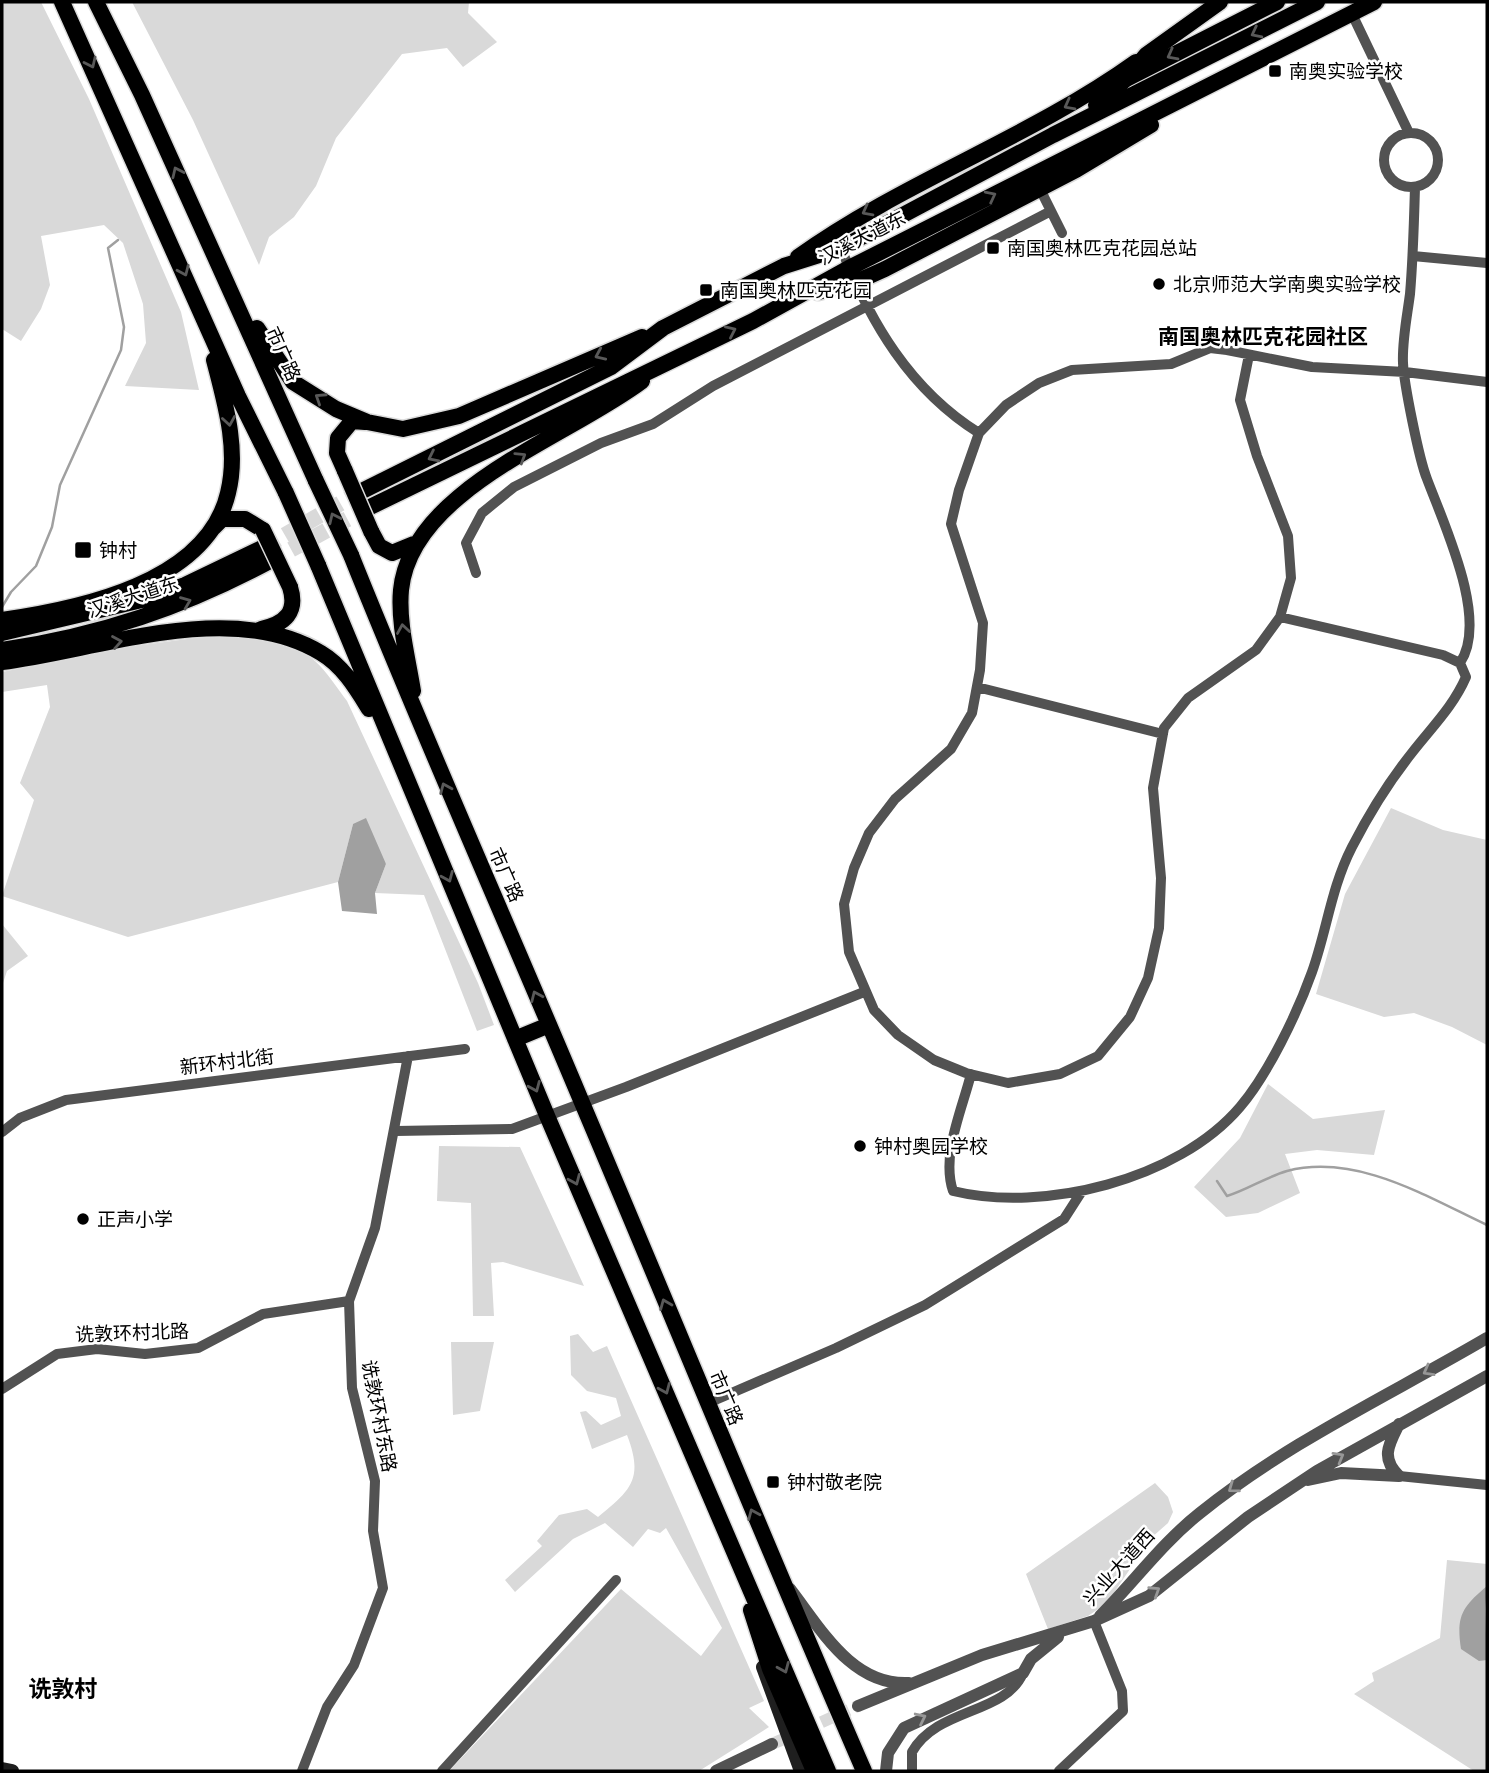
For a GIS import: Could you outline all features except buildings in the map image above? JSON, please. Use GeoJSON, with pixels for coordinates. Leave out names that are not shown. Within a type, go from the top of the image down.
{"type":"FeatureCollection","features":[{"type":"Feature","properties":{"kind":"main road"},"geometry":{"type":"LineString","coordinates":[[62,2],[238,396],[318,565],[548,1118],[828,1771]]}},
{"type":"Feature","properties":{"kind":"main road","name":"市广路"},"geometry":{"type":"LineString","coordinates":[[96,2],[237,301],[351,555],[418,721],[583,1104],[706,1404],[864,1771]]}},
{"type":"Feature","properties":{"kind":"main road"},"geometry":{"type":"LineString","coordinates":[[784,267],[846,222],[1076,102],[1220,2]]}},
{"type":"Feature","properties":{"kind":"main road"},"geometry":{"type":"LineString","coordinates":[[1126,79],[1277,2]]}},
{"type":"Feature","properties":{"kind":"main road","name":"汉溪大道东"},"geometry":{"type":"LineString","coordinates":[[362,491],[611,367],[663,328],[784,267],[841,248],[1317,2]]}},
{"type":"Feature","properties":{"kind":"main road","name":"汉溪大道东"},"geometry":{"type":"LineString","coordinates":[[852,275],[930,227],[1374,2]]}},
{"type":"Feature","properties":{"kind":"main road"},"geometry":{"type":"LineString","coordinates":[[1011,158],[1109,96],[1146,55]]}},
{"type":"Feature","properties":{"kind":"main road"},"geometry":{"type":"LineString","coordinates":[[368,508],[795,298],[852,275],[1040,189],[1104,155],[1212,84]]}},
{"type":"Feature","properties":{"kind":"main road"},"geometry":{"type":"LineString","coordinates":[[920,207],[930,227]]}},
{"type":"Feature","properties":{"kind":"main road"},"geometry":{"type":"LineString","coordinates":[[237,301],[293,382],[337,409],[367,422]]}},
{"type":"Feature","properties":{"kind":"main road"},"geometry":{"type":"LineString","coordinates":[[200,307],[231,436],[228,493],[209,532]]}},
{"type":"Feature","properties":{"kind":"main road"},"geometry":{"type":"LineString","coordinates":[[414,544],[392,553],[379,546],[371,531],[337,453],[338,438],[352,421],[403,429],[459,416],[663,328]]}},
{"type":"Feature","properties":{"kind":"main road"},"geometry":{"type":"LineString","coordinates":[[418,721],[401,617],[401,592],[414,544],[437,514],[467,489],[613,403],[670,361]]}},
{"type":"Feature","properties":{"kind":"main road"},"geometry":{"type":"LineString","coordinates":[[2,620],[125,592],[181,560],[222,519],[229,517],[245,519],[263,530],[294,599],[290,613],[276,626],[261,629],[192,629],[2,662]]}},
{"type":"Feature","properties":{"kind":"main road","name":"汉溪大道东"},"geometry":{"type":"LineString","coordinates":[[2,633],[146,599],[267,554],[194,600],[151,616],[82,636],[2,650]]}},
{"type":"Feature","properties":{"kind":"main road"},"geometry":{"type":"LineString","coordinates":[[261,629],[321,653],[351,678],[393,746]]}},
{"type":"Feature","properties":{"kind":"main road"},"geometry":{"type":"LineString","coordinates":[[515,1039],[549,1025]]}},
{"type":"Feature","properties":{"kind":"main road"},"geometry":{"type":"LineString","coordinates":[[738,1560],[765,1676],[801,1771]]}},
{"type":"Feature","properties":{"kind":"main road"},"geometry":{"type":"LineString","coordinates":[[754,1624],[770,1669],[814,1771]]}},
{"type":"Feature","properties":{"kind":"main road"},"geometry":{"type":"LineString","coordinates":[[2,1769],[12,1771]]}},
{"type":"Feature","properties":{"kind":"street"},"geometry":{"type":"LineString","coordinates":[[1352,14],[1409,133]]}},
{"type":"Feature","properties":{"kind":"street"},"geometry":{"type":"LineString","coordinates":[[1409,133],[1418,134],[1432,143],[1438,159],[1433,176],[1415,187],[1393,180],[1385,165],[1387,148],[1393,141],[1409,133]]}},
{"type":"Feature","properties":{"kind":"street"},"geometry":{"type":"LineString","coordinates":[[1415,187],[1405,372],[1427,478],[1467,553]]}},
{"type":"Feature","properties":{"kind":"street"},"geometry":{"type":"LineString","coordinates":[[1040,189],[1062,233]]}},
{"type":"Feature","properties":{"kind":"street"},"geometry":{"type":"LineString","coordinates":[[476,573],[466,543],[482,513],[514,487],[601,443],[653,425],[713,386],[1051,211]]}},
{"type":"Feature","properties":{"kind":"street"},"geometry":{"type":"LineString","coordinates":[[841,248],[866,306],[884,339],[948,414],[979,433]]}},
{"type":"Feature","properties":{"kind":"street"},"geometry":{"type":"LineString","coordinates":[[1413,256],[1487,263]]}},
{"type":"Feature","properties":{"kind":"street"},"geometry":{"type":"LineString","coordinates":[[1249,355],[1240,400],[1257,456],[1288,536],[1291,578],[1280,617],[1256,650],[1188,698],[1163,734],[1153,788],[1161,878],[1159,929],[1148,978],[1130,1017],[1098,1056],[1060,1074],[1008,1083],[971,1074],[934,1060],[898,1035],[874,1010],[849,952],[844,904],[854,868],[869,833],[895,799],[951,749],[972,713],[983,623],[951,524],[958,490],[979,433],[1006,405],[1039,383],[1073,370],[1171,364],[1210,348],[1249,355],[1312,367],[1405,372],[1487,382]]}},
{"type":"Feature","properties":{"kind":"street"},"geometry":{"type":"LineString","coordinates":[[971,1074],[951,1148],[948,1176],[953,1191],[1019,1198],[1082,1191],[1135,1176],[1205,1140],[1240,1107],[1283,1038],[1307,982],[1332,892],[1350,850],[1381,793],[1456,699],[1466,677],[1460,663],[1443,654],[1280,617]]}},
{"type":"Feature","properties":{"kind":"street"},"geometry":{"type":"LineString","coordinates":[[1460,663],[1469,657],[1480,640]]}},
{"type":"Feature","properties":{"kind":"street"},"geometry":{"type":"LineString","coordinates":[[977,687],[1163,734]]}},
{"type":"Feature","properties":{"kind":"street"},"geometry":{"type":"LineString","coordinates":[[396,1131],[512,1129],[548,1118],[864,992]]}},
{"type":"Feature","properties":{"kind":"street","name":"新环村北街"},"geometry":{"type":"LineString","coordinates":[[2,1132],[20,1118],[66,1100],[465,1049]]}},
{"type":"Feature","properties":{"kind":"street","name":"诜敦环村东路"},"geometry":{"type":"LineString","coordinates":[[302,1771],[327,1707],[354,1665],[383,1588],[373,1531],[375,1481],[352,1388],[349,1301],[375,1228],[396,1131],[408,1056]]}},
{"type":"Feature","properties":{"kind":"street"},"geometry":{"type":"LineString","coordinates":[[706,1404],[836,1349],[925,1305],[1064,1219],[1082,1191]]}},
{"type":"Feature","properties":{"kind":"street","name":"诜敦环村北路"},"geometry":{"type":"LineString","coordinates":[[2,1389],[58,1354],[97,1349],[145,1354],[198,1348],[263,1314],[349,1301]]}},
{"type":"Feature","properties":{"kind":"street","name":"兴业大道西"},"geometry":{"type":"LineString","coordinates":[[1094,1621],[1130,1586],[1163,1544],[1226,1493],[1280,1455],[1487,1338]]}},
{"type":"Feature","properties":{"kind":"street","name":"兴业大道西"},"geometry":{"type":"LineString","coordinates":[[1094,1621],[1158,1589],[1248,1517],[1289,1489],[1400,1423],[1487,1376]]}},
{"type":"Feature","properties":{"kind":"street"},"geometry":{"type":"LineString","coordinates":[[1399,1476],[1387,1461],[1387,1453],[1400,1423]]}},
{"type":"Feature","properties":{"kind":"street"},"geometry":{"type":"LineString","coordinates":[[1289,1489],[1310,1479],[1341,1473],[1487,1485]]}},
{"type":"Feature","properties":{"kind":"street"},"geometry":{"type":"LineString","coordinates":[[780,1577],[826,1637],[863,1671],[881,1682],[920,1682]]}},
{"type":"Feature","properties":{"kind":"street"},"geometry":{"type":"LineString","coordinates":[[442,1771],[616,1580]]}},
{"type":"Feature","properties":{"kind":"street"},"geometry":{"type":"LineString","coordinates":[[858,1706],[982,1655],[1094,1621],[1122,1691],[1123,1711],[1059,1771]]}},
{"type":"Feature","properties":{"kind":"street"},"geometry":{"type":"LineString","coordinates":[[912,1771],[912,1752],[935,1726],[1009,1692],[1041,1649],[1067,1630]]}},
{"type":"Feature","properties":{"kind":"street"},"geometry":{"type":"LineString","coordinates":[[886,1771],[888,1753],[904,1728],[1023,1673]]}},
{"type":"Feature","properties":{"kind":"street"},"geometry":{"type":"LineString","coordinates":[[716,1771],[772,1744]]}},
{"type":"Feature","properties":{"kind":"shaded area"},"geometry":{"type":"Polygon","coordinates":[[[2,2],[41,2],[89,99],[181,312],[199,390],[125,386],[146,343],[143,304],[123,243],[104,225],[41,236],[50,285],[41,309],[21,341],[2,329],[2,2]]]}},
{"type":"Feature","properties":{"kind":"shaded area"},"geometry":{"type":"Polygon","coordinates":[[[132,2],[469,2],[468,13],[497,42],[463,67],[447,48],[402,54],[336,138],[316,186],[294,217],[269,237],[259,265],[193,120],[132,2]]]}},
{"type":"Feature","properties":{"kind":"shaded area"},"geometry":{"type":"Polygon","coordinates":[[[225,634],[261,638],[306,654],[328,675],[347,701],[478,983],[494,1025],[477,1031],[424,895],[375,893],[386,864],[353,824],[338,882],[128,937],[2,896],[34,800],[20,783],[50,707],[47,685],[2,692],[2,672],[127,647],[225,634]]]}},
{"type":"Feature","properties":{"kind":"shaded area"},"geometry":{"type":"Polygon","coordinates":[[[1391,808],[1443,830],[1487,840],[1487,1045],[1452,1027],[1414,1013],[1384,1017],[1316,994],[1345,894],[1391,808]]]}},
{"type":"Feature","properties":{"kind":"shaded area"},"geometry":{"type":"Polygon","coordinates":[[[366,818],[386,864],[375,893],[377,914],[342,911],[338,882],[353,824],[366,818]]]}},
{"type":"Feature","properties":{"kind":"shaded area"},"geometry":{"type":"Polygon","coordinates":[[[2,924],[28,956],[7,971],[2,986],[2,924]]]}},
{"type":"Feature","properties":{"kind":"shaded area"},"geometry":{"type":"Polygon","coordinates":[[[1268,1084],[1313,1119],[1385,1110],[1374,1155],[1317,1150],[1285,1154],[1300,1193],[1258,1213],[1226,1217],[1194,1187],[1240,1138],[1268,1084]]]}},
{"type":"Feature","properties":{"kind":"shaded area"},"geometry":{"type":"Polygon","coordinates":[[[439,1146],[520,1147],[584,1286],[503,1262],[491,1263],[494,1316],[473,1316],[471,1203],[437,1201],[439,1146]]]}},
{"type":"Feature","properties":{"kind":"shaded area"},"geometry":{"type":"Polygon","coordinates":[[[578,1334],[593,1352],[607,1346],[764,1701],[749,1708],[769,1727],[699,1771],[449,1771],[621,1589],[701,1656],[722,1628],[666,1528],[660,1533],[648,1529],[633,1547],[605,1523],[573,1539],[515,1592],[505,1580],[542,1546],[537,1541],[559,1515],[587,1509],[598,1517],[626,1491],[634,1473],[632,1450],[627,1435],[592,1449],[580,1412],[586,1411],[601,1425],[621,1416],[616,1398],[587,1391],[571,1375],[570,1336],[578,1334]]]}},
{"type":"Feature","properties":{"kind":"shaded area"},"geometry":{"type":"Polygon","coordinates":[[[451,1342],[494,1342],[480,1411],[453,1415],[451,1342]]]}},
{"type":"Feature","properties":{"kind":"shaded area"},"geometry":{"type":"Polygon","coordinates":[[[1155,1483],[1168,1497],[1173,1512],[1168,1523],[1151,1538],[1107,1603],[1088,1616],[1048,1629],[1026,1574],[1155,1483]]]}},
{"type":"Feature","properties":{"kind":"shaded area"},"geometry":{"type":"Polygon","coordinates":[[[1447,1560],[1487,1564],[1487,1771],[1474,1771],[1354,1694],[1374,1681],[1372,1673],[1440,1638],[1447,1560]]]}},
{"type":"Feature","properties":{"kind":"shaded area"},"geometry":{"type":"Polygon","coordinates":[[[1487,1586],[1487,1660],[1479,1661],[1461,1649],[1459,1628],[1466,1606],[1487,1586]]]}},
{"type":"Feature","properties":{"kind":"waterway"},"geometry":{"type":"LineString","coordinates":[[2,607],[11,592],[36,566],[52,527],[60,485],[121,350],[124,327],[108,248],[118,240]]}},
{"type":"Feature","properties":{"kind":"waterway"},"geometry":{"type":"LineString","coordinates":[[1217,1181],[1227,1196],[1287,1171],[1313,1167],[1339,1168],[1391,1181],[1487,1225]]}},
{"type":"Feature","properties":{"kind":"tunnel"},"geometry":{"type":"LineString","coordinates":[[264,547],[362,491]]}},
{"type":"Feature","properties":{"kind":"tunnel"},"geometry":{"type":"LineString","coordinates":[[270,561],[368,508]]}},
{"type":"Feature","properties":{"kind":"tunnel"},"geometry":{"type":"LineString","coordinates":[[772,1744],[858,1706]]}},
{"type":"Feature","properties":{"kind":"place","name":"南奥实验学校"},"geometry":{"type":"Point","coordinates":[1275,71]}},
{"type":"Feature","properties":{"kind":"place","name":"南国奥林匹克花园总站"},"geometry":{"type":"Point","coordinates":[993,248]}},
{"type":"Feature","properties":{"kind":"place","name":"北京师范大学南奥实验学校"},"geometry":{"type":"Point","coordinates":[1159,284]}},
{"type":"Feature","properties":{"kind":"place","name":"南国奥林匹克花园"},"geometry":{"type":"Point","coordinates":[706,290]}},
{"type":"Feature","properties":{"kind":"place","name":"钟村"},"geometry":{"type":"Point","coordinates":[83,550]}},
{"type":"Feature","properties":{"kind":"place","name":"钟村奥园学校"},"geometry":{"type":"Point","coordinates":[860,1146]}},
{"type":"Feature","properties":{"kind":"place","name":"正声小学"},"geometry":{"type":"Point","coordinates":[83,1219]}},
{"type":"Feature","properties":{"kind":"place","name":"钟村敬老院"},"geometry":{"type":"Point","coordinates":[773,1482]}},
{"type":"Feature","properties":{"kind":"district","name":"南国奥林匹克花园社区"},"geometry":{"type":"Point","coordinates":[1263,337]}},
{"type":"Feature","properties":{"kind":"district","name":"诜敦村"},"geometry":{"type":"Point","coordinates":[63,1689]}}]}
